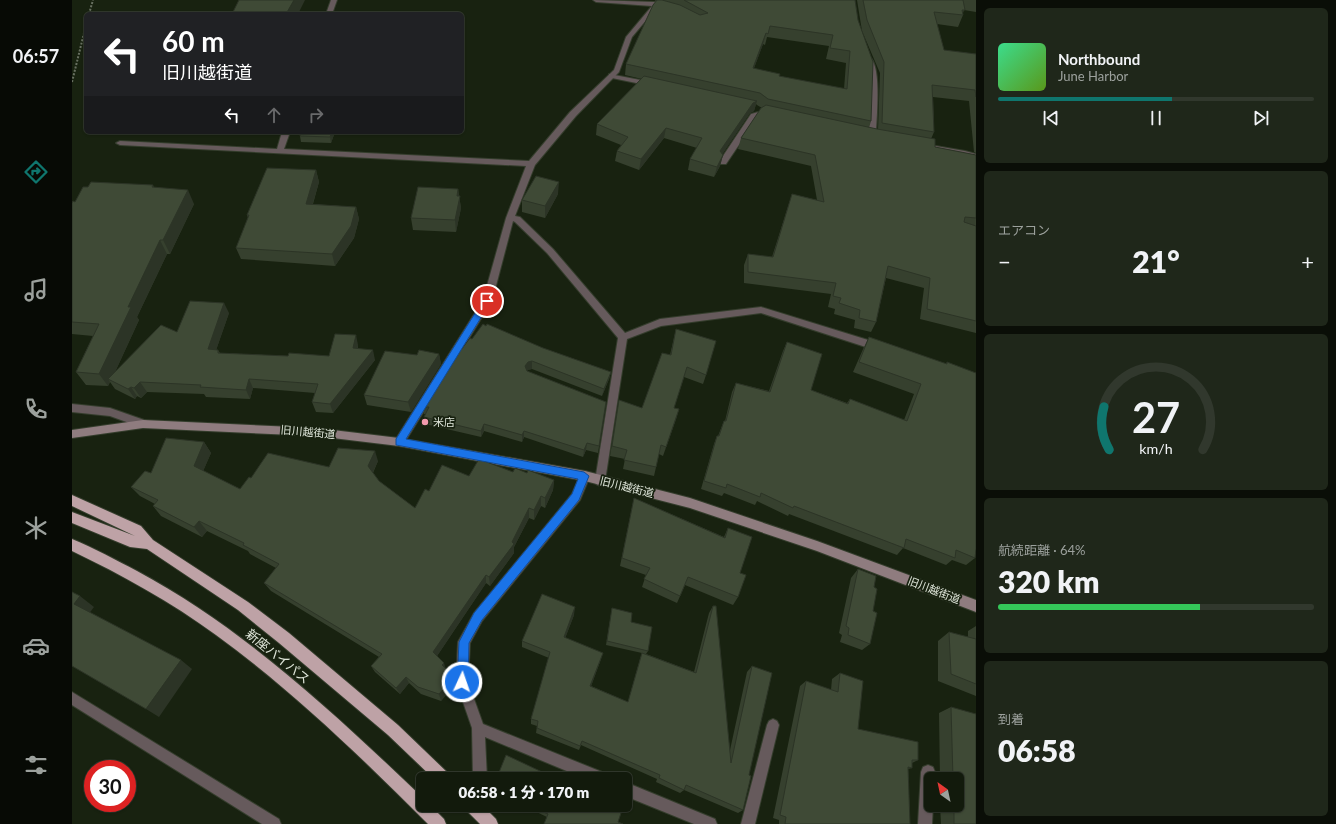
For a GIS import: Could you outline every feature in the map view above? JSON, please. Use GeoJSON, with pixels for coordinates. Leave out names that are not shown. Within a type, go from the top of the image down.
{"type":"FeatureCollection","features":[{"type":"Feature","properties":{"kind":"highway"},"geometry":{"type":"LineString","coordinates":[[72,500],[137,530],[149,544]]}},
{"type":"Feature","properties":{"kind":"highway","name":"新座バイパス"},"geometry":{"type":"LineString","coordinates":[[72,517],[130,541],[149,544],[243,606],[284,638],[393,730],[437,772]]}},
{"type":"Feature","properties":{"kind":"highway","name":"新座バイパス"},"geometry":{"type":"LineString","coordinates":[[72,545],[117,566],[148,583],[216,627],[274,672],[344,733],[439,824]]}},
{"type":"Feature","properties":{"kind":"highway"},"geometry":{"type":"LineString","coordinates":[[478,812],[491,824]]}},
{"type":"Feature","properties":{"kind":"main road","name":"旧川越街道"},"geometry":{"type":"LineString","coordinates":[[72,434],[143,424],[316,432],[399,442],[584,476],[705,508],[817,546],[976,606]]}},
{"type":"Feature","properties":{"kind":"street"},"geometry":{"type":"LineString","coordinates":[[330,12],[334,0]]}},
{"type":"Feature","properties":{"kind":"street"},"geometry":{"type":"LineString","coordinates":[[596,0],[657,3],[665,9]]}},
{"type":"Feature","properties":{"kind":"street"},"geometry":{"type":"LineString","coordinates":[[399,442],[487,301],[510,218],[531,164],[573,114],[617,71],[629,37],[657,3]]}},
{"type":"Feature","properties":{"kind":"street"},"geometry":{"type":"LineString","coordinates":[[866,52],[874,73],[872,137]]}},
{"type":"Feature","properties":{"kind":"street"},"geometry":{"type":"LineString","coordinates":[[612,76],[658,86]]}},
{"type":"Feature","properties":{"kind":"street"},"geometry":{"type":"LineString","coordinates":[[724,162],[759,110],[777,116]]}},
{"type":"Feature","properties":{"kind":"street"},"geometry":{"type":"LineString","coordinates":[[280,150],[285,134]]}},
{"type":"Feature","properties":{"kind":"street"},"geometry":{"type":"LineString","coordinates":[[120,143],[531,164]]}},
{"type":"Feature","properties":{"kind":"street"},"geometry":{"type":"LineString","coordinates":[[919,145],[965,153],[976,157]]}},
{"type":"Feature","properties":{"kind":"street"},"geometry":{"type":"LineString","coordinates":[[510,218],[517,219],[550,251],[623,337]]}},
{"type":"Feature","properties":{"kind":"street"},"geometry":{"type":"LineString","coordinates":[[623,337],[660,323],[761,310],[887,349]]}},
{"type":"Feature","properties":{"kind":"street"},"geometry":{"type":"LineString","coordinates":[[600,481],[608,405],[623,337]]}},
{"type":"Feature","properties":{"kind":"street"},"geometry":{"type":"LineString","coordinates":[[72,408],[110,412],[143,424]]}},
{"type":"Feature","properties":{"kind":"street"},"geometry":{"type":"LineString","coordinates":[[480,772],[478,728],[462,682],[464,642],[478,617],[576,497],[584,476]]}},
{"type":"Feature","properties":{"kind":"street"},"geometry":{"type":"LineString","coordinates":[[72,698],[274,824]]}},
{"type":"Feature","properties":{"kind":"street"},"geometry":{"type":"LineString","coordinates":[[748,824],[773,725]]}},
{"type":"Feature","properties":{"kind":"street"},"geometry":{"type":"LineString","coordinates":[[478,728],[585,772]]}},
{"type":"Feature","properties":{"kind":"street"},"geometry":{"type":"LineString","coordinates":[[632,792],[710,824]]}},
{"type":"Feature","properties":{"kind":"street"},"geometry":{"type":"LineString","coordinates":[[925,824],[926,812]]}},
{"type":"Feature","properties":{"kind":"path"},"geometry":{"type":"LineString","coordinates":[[89,12],[92,0]]}},
{"type":"Feature","properties":{"kind":"path"},"geometry":{"type":"LineString","coordinates":[[72,82],[84,33]]}},
{"type":"Feature","properties":{"kind":"building"},"geometry":{"type":"Polygon","coordinates":[[[239,0],[294,0],[287,12],[233,12],[239,0]]]}},
{"type":"Feature","properties":{"kind":"building"},"geometry":{"type":"Polygon","coordinates":[[[657,0],[662,0],[680,5],[700,15],[708,13],[684,0],[855,0],[858,20],[873,62],[871,121],[768,99],[760,93],[626,64],[653,5],[657,0]],[[770,26],[753,68],[780,74],[779,76],[847,89],[850,51],[830,48],[833,35],[770,26]]]}},
{"type":"Feature","properties":{"kind":"building"},"geometry":{"type":"Polygon","coordinates":[[[863,0],[963,0],[965,10],[962,10],[963,15],[934,12],[944,50],[976,54],[976,97],[975,90],[932,85],[934,132],[882,123],[884,62],[867,20],[863,0]]]}},
{"type":"Feature","properties":{"kind":"building"},"geometry":{"type":"Polygon","coordinates":[[[644,76],[757,101],[753,103],[720,151],[723,155],[717,167],[690,159],[702,138],[666,128],[641,159],[617,151],[628,137],[597,124],[644,76]]]}},
{"type":"Feature","properties":{"kind":"building"},"geometry":{"type":"Polygon","coordinates":[[[766,105],[877,129],[935,139],[935,147],[976,155],[976,218],[965,217],[964,222],[976,226],[976,321],[927,309],[930,278],[888,266],[876,322],[859,318],[860,310],[839,303],[841,298],[833,296],[836,283],[748,272],[748,254],[773,257],[792,194],[824,202],[815,155],[741,138],[761,108],[766,105]]]}},
{"type":"Feature","properties":{"kind":"building"},"geometry":{"type":"Polygon","coordinates":[[[300,134],[331,134],[330,137],[300,136],[300,134]]]}},
{"type":"Feature","properties":{"kind":"building"},"geometry":{"type":"Polygon","coordinates":[[[267,168],[316,170],[306,204],[356,207],[351,226],[332,254],[236,248],[249,215],[247,215],[267,168]]]}},
{"type":"Feature","properties":{"kind":"building"},"geometry":{"type":"Polygon","coordinates":[[[536,176],[559,182],[545,206],[522,200],[536,176]]]}},
{"type":"Feature","properties":{"kind":"building"},"geometry":{"type":"Polygon","coordinates":[[[91,182],[153,185],[152,187],[188,190],[163,240],[160,240],[128,307],[131,307],[99,374],[76,372],[99,324],[72,322],[72,203],[73,201],[75,202],[83,187],[88,187],[91,182]]]}},
{"type":"Feature","properties":{"kind":"building"},"geometry":{"type":"Polygon","coordinates":[[[418,187],[458,189],[457,196],[460,196],[455,220],[411,218],[418,187]]]}},
{"type":"Feature","properties":{"kind":"building"},"geometry":{"type":"Polygon","coordinates":[[[190,301],[224,303],[208,349],[218,350],[218,353],[288,356],[289,353],[329,356],[335,334],[356,335],[353,348],[373,350],[330,404],[312,402],[318,384],[249,379],[246,390],[200,387],[201,385],[140,382],[134,388],[131,387],[128,389],[108,379],[161,325],[177,332],[190,301]]]}},
{"type":"Feature","properties":{"kind":"building"},"geometry":{"type":"Polygon","coordinates":[[[483,324],[486,326],[487,324],[543,348],[611,372],[604,389],[532,361],[528,362],[525,366],[527,371],[606,402],[599,446],[587,443],[584,450],[524,431],[522,435],[484,424],[481,431],[424,417],[429,407],[423,407],[452,359],[454,359],[470,338],[472,339],[483,324]]]}},
{"type":"Feature","properties":{"kind":"building"},"geometry":{"type":"Polygon","coordinates":[[[676,329],[716,341],[706,375],[687,367],[674,408],[679,409],[666,447],[661,445],[656,467],[624,460],[627,450],[612,446],[619,400],[642,408],[662,353],[671,355],[676,329]]]}},
{"type":"Feature","properties":{"kind":"building"},"geometry":{"type":"Polygon","coordinates":[[[869,337],[976,373],[975,558],[956,550],[955,558],[906,539],[904,548],[794,506],[793,508],[761,493],[760,497],[727,484],[726,488],[704,481],[717,436],[719,436],[724,421],[726,421],[736,383],[770,392],[787,342],[822,354],[811,390],[848,404],[850,399],[907,421],[921,384],[859,362],[869,337]]]}},
{"type":"Feature","properties":{"kind":"building"},"geometry":{"type":"Polygon","coordinates":[[[419,350],[439,354],[408,402],[364,395],[385,351],[417,355],[419,350]]]}},
{"type":"Feature","properties":{"kind":"building"},"geometry":{"type":"Polygon","coordinates":[[[166,438],[204,442],[194,466],[240,489],[249,477],[251,478],[268,453],[329,467],[338,448],[375,451],[368,466],[379,481],[415,508],[425,489],[429,491],[442,465],[469,476],[479,459],[513,472],[515,468],[527,473],[528,470],[554,480],[545,498],[541,496],[534,510],[529,508],[512,542],[514,544],[489,577],[486,575],[433,652],[444,663],[442,665],[451,673],[446,678],[450,682],[439,694],[418,687],[406,677],[396,688],[371,666],[382,654],[264,583],[279,564],[243,545],[244,543],[199,521],[194,527],[153,506],[158,500],[131,487],[145,471],[151,473],[166,438]]]}},
{"type":"Feature","properties":{"kind":"building"},"geometry":{"type":"Polygon","coordinates":[[[634,498],[725,538],[728,528],[752,537],[740,573],[746,575],[738,597],[688,577],[680,596],[644,579],[650,568],[622,558],[634,498]]]}},
{"type":"Feature","properties":{"kind":"building"},"geometry":{"type":"Polygon","coordinates":[[[858,569],[876,576],[874,587],[877,589],[873,611],[877,613],[870,644],[848,635],[849,628],[846,626],[858,569]]]}},
{"type":"Feature","properties":{"kind":"building"},"geometry":{"type":"Polygon","coordinates":[[[72,592],[80,596],[74,604],[181,660],[146,709],[72,666],[72,592]]]}},
{"type":"Feature","properties":{"kind":"building"},"geometry":{"type":"Polygon","coordinates":[[[542,594],[575,607],[564,637],[603,653],[590,686],[628,702],[642,653],[696,673],[713,606],[716,606],[731,763],[752,666],[772,673],[749,775],[751,776],[743,810],[686,785],[684,790],[659,778],[660,775],[582,741],[580,746],[537,728],[538,721],[531,719],[550,652],[522,641],[542,594]]]}},
{"type":"Feature","properties":{"kind":"building"},"geometry":{"type":"Polygon","coordinates":[[[612,608],[632,613],[631,622],[652,627],[648,651],[607,641],[612,608]]]}},
{"type":"Feature","properties":{"kind":"building"},"geometry":{"type":"Polygon","coordinates":[[[949,632],[976,639],[976,684],[951,674],[949,632]]]}},
{"type":"Feature","properties":{"kind":"building"},"geometry":{"type":"Polygon","coordinates":[[[840,673],[863,681],[858,729],[918,742],[918,760],[912,760],[912,768],[908,767],[910,824],[785,824],[786,817],[780,815],[806,681],[838,692],[840,673]]]}},
{"type":"Feature","properties":{"kind":"building"},"geometry":{"type":"Polygon","coordinates":[[[951,707],[976,714],[976,824],[954,824],[954,812],[964,812],[964,772],[953,772],[951,707]]]}},
{"type":"Feature","properties":{"kind":"building"},"geometry":{"type":"Polygon","coordinates":[[[506,755],[542,772],[499,772],[506,755]]]}},
{"type":"Feature","properties":{"kind":"building"},"geometry":{"type":"Polygon","coordinates":[[[544,812],[619,812],[621,813],[618,822],[623,824],[544,824],[548,814],[544,812]]]}},
{"type":"Feature","properties":{"kind":"place","name":"米店"},"geometry":{"type":"Point","coordinates":[425,422]}},
{"type":"Feature","properties":{"kind":"route"},"geometry":{"type":"LineString","coordinates":[[462,682],[464,642],[478,617],[576,497],[584,476],[399,442],[487,301]]}}]}
